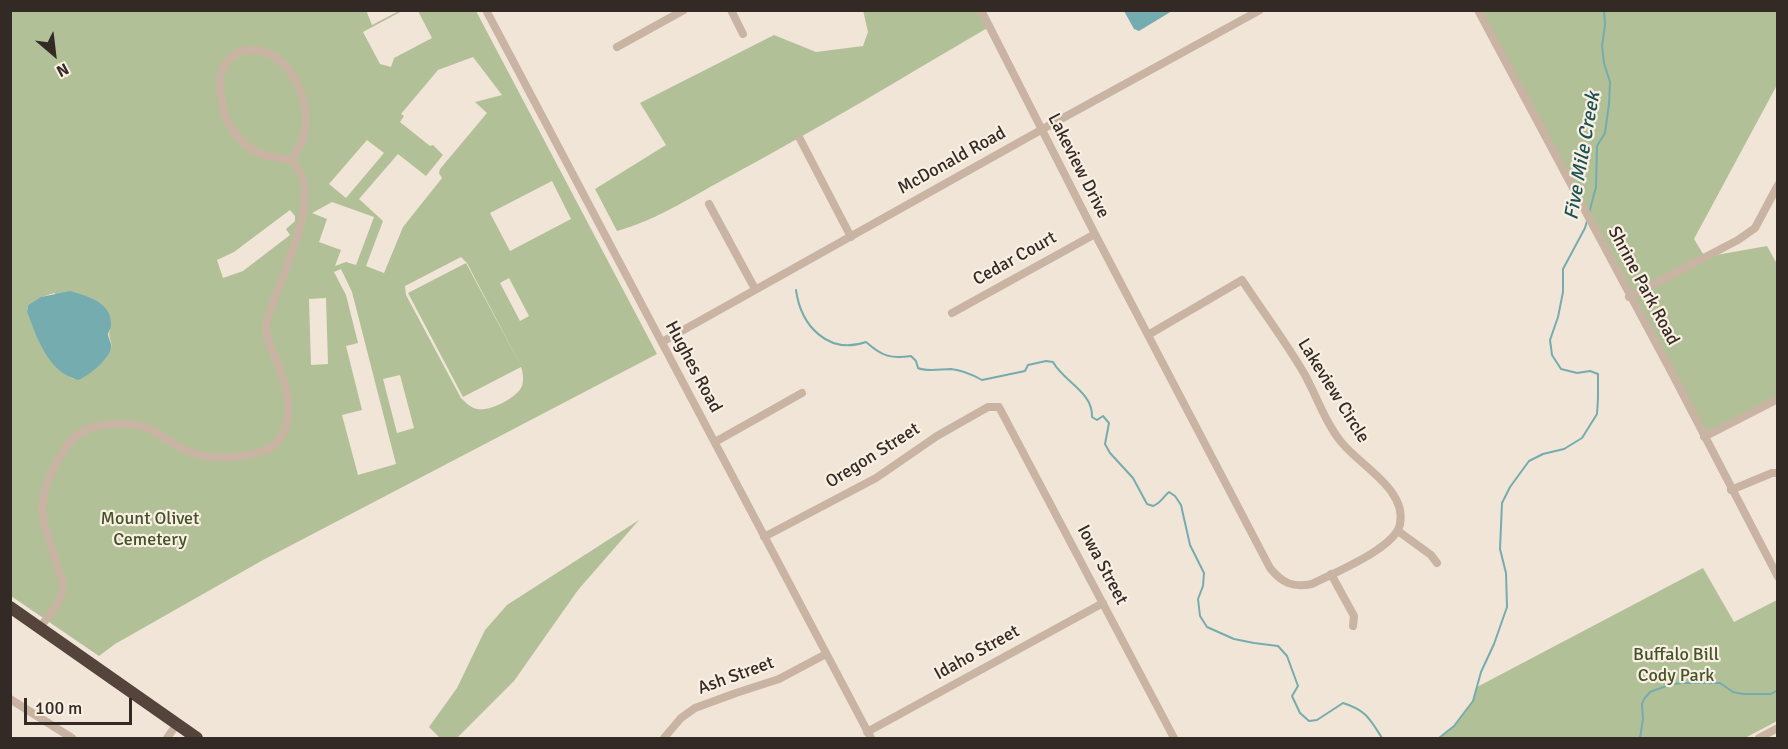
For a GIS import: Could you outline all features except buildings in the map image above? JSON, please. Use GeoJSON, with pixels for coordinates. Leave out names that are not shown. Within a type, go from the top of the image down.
{"type":"FeatureCollection","features":[{"type":"Feature","properties":{"kind":"highway"},"geometry":{"type":"LineString","coordinates":[[10,607],[196,738]]}},
{"type":"Feature","properties":{"kind":"street","name":"Hughes Road"},"geometry":{"type":"LineString","coordinates":[[486,10],[869,735]]}},
{"type":"Feature","properties":{"kind":"street"},"geometry":{"type":"LineString","coordinates":[[617,47],[684,10]]}},
{"type":"Feature","properties":{"kind":"street"},"geometry":{"type":"LineString","coordinates":[[730,10],[743,34]]}},
{"type":"Feature","properties":{"kind":"street","name":"Lakeview Drive"},"geometry":{"type":"LineString","coordinates":[[981,10],[1148,335]]}},
{"type":"Feature","properties":{"kind":"street","name":"McDonald Road"},"geometry":{"type":"LineString","coordinates":[[662,342],[1260,10]]}},
{"type":"Feature","properties":{"kind":"street","name":"Shrine Park Road"},"geometry":{"type":"LineString","coordinates":[[1478,10],[1778,577]]}},
{"type":"Feature","properties":{"kind":"street"},"geometry":{"type":"LineString","coordinates":[[40,627],[64,592],[43,518],[42,504],[58,460],[67,444],[77,434],[101,424],[128,423],[148,428],[175,446],[195,454],[218,458],[266,451],[278,442],[289,413],[281,372],[267,337],[266,320],[299,227],[306,197],[305,185],[301,174],[291,160],[259,153],[245,145],[224,114],[219,76],[225,64],[240,51],[250,49],[262,51],[281,62],[291,72],[305,108],[306,128],[302,142],[291,160]]}},
{"type":"Feature","properties":{"kind":"street"},"geometry":{"type":"LineString","coordinates":[[800,139],[851,237]]}},
{"type":"Feature","properties":{"kind":"street"},"geometry":{"type":"LineString","coordinates":[[1629,297],[1738,240],[1755,228],[1778,185]]}},
{"type":"Feature","properties":{"kind":"street"},"geometry":{"type":"LineString","coordinates":[[709,204],[755,289]]}},
{"type":"Feature","properties":{"kind":"street","name":"Cedar Court"},"geometry":{"type":"LineString","coordinates":[[952,313],[1095,234]]}},
{"type":"Feature","properties":{"kind":"street","name":"Lakeview Circle"},"geometry":{"type":"LineString","coordinates":[[1148,335],[1242,280],[1304,374],[1340,441],[1391,489],[1399,503],[1401,524],[1398,531]]}},
{"type":"Feature","properties":{"kind":"street"},"geometry":{"type":"LineString","coordinates":[[1148,335],[1277,578],[1287,584],[1300,586],[1312,584],[1380,549],[1391,541],[1398,531],[1431,555],[1437,563]]}},
{"type":"Feature","properties":{"kind":"street"},"geometry":{"type":"LineString","coordinates":[[714,442],[802,393]]}},
{"type":"Feature","properties":{"kind":"street"},"geometry":{"type":"LineString","coordinates":[[1704,437],[1778,399]]}},
{"type":"Feature","properties":{"kind":"street","name":"Oregon Street"},"geometry":{"type":"LineString","coordinates":[[765,537],[876,478],[937,436],[988,407],[999,407]]}},
{"type":"Feature","properties":{"kind":"street","name":"Iowa Street"},"geometry":{"type":"LineString","coordinates":[[999,407],[1174,738]]}},
{"type":"Feature","properties":{"kind":"street"},"geometry":{"type":"LineString","coordinates":[[1731,490],[1772,473],[1778,473]]}},
{"type":"Feature","properties":{"kind":"street"},"geometry":{"type":"LineString","coordinates":[[1332,574],[1354,616],[1353,626]]}},
{"type":"Feature","properties":{"kind":"street","name":"Idaho Street"},"geometry":{"type":"LineString","coordinates":[[869,735],[1103,603]]}},
{"type":"Feature","properties":{"kind":"street","name":"Ash Street"},"geometry":{"type":"LineString","coordinates":[[664,738],[681,718],[695,708],[779,679],[826,654]]}},
{"type":"Feature","properties":{"kind":"street"},"geometry":{"type":"LineString","coordinates":[[10,699],[72,738]]}},
{"type":"Feature","properties":{"kind":"street"},"geometry":{"type":"LineString","coordinates":[[167,738],[177,724]]}},
{"type":"Feature","properties":{"kind":"street"},"geometry":{"type":"LineString","coordinates":[[1759,738],[1778,728]]}},
{"type":"Feature","properties":{"kind":"green space","name":"Mount Olivet Cemetery"},"geometry":{"type":"Polygon","coordinates":[[[366,10],[372,25],[402,11],[363,32],[380,64],[391,67],[394,58],[432,38],[418,11],[476,11],[657,354],[263,560],[115,644],[99,656],[11,596],[11,11],[366,10]],[[473,57],[438,70],[401,114],[404,116],[400,122],[430,146],[433,145],[443,155],[426,176],[398,154],[359,199],[383,221],[366,266],[384,273],[403,227],[442,178],[439,173],[440,169],[487,113],[475,102],[502,95],[473,57]],[[367,140],[329,184],[346,198],[384,153],[367,140]],[[552,181],[490,213],[510,251],[571,219],[552,181]],[[332,202],[312,213],[327,219],[319,242],[341,250],[335,266],[346,262],[356,265],[374,217],[332,202]],[[290,210],[234,252],[217,260],[223,278],[243,271],[290,235],[286,229],[295,221],[295,216],[290,210]],[[461,257],[405,286],[406,295],[461,398],[468,405],[482,409],[502,403],[519,391],[523,374],[521,367],[463,397],[408,293],[466,263],[521,366],[467,263],[461,257]],[[341,269],[334,272],[346,295],[358,343],[346,346],[362,410],[342,415],[358,475],[396,464],[352,292],[341,269]],[[509,278],[500,283],[520,321],[529,316],[509,278]],[[54,293],[28,305],[27,312],[50,358],[56,366],[73,379],[95,367],[109,354],[110,330],[54,293]],[[326,298],[309,299],[311,365],[328,364],[326,298]],[[400,375],[383,379],[397,433],[414,428],[400,375]]]}},
{"type":"Feature","properties":{"kind":"green space"},"geometry":{"type":"Polygon","coordinates":[[[863,10],[981,11],[989,27],[829,121],[676,206],[648,220],[617,231],[595,189],[666,145],[640,103],[774,35],[816,52],[863,46],[868,32],[863,10]]]}},
{"type":"Feature","properties":{"kind":"green space"},"geometry":{"type":"Polygon","coordinates":[[[1478,11],[1777,11],[1777,85],[1694,239],[1705,257],[1767,246],[1777,264],[1777,399],[1704,437],[1478,11]]]}},
{"type":"Feature","properties":{"kind":"green space"},"geometry":{"type":"Polygon","coordinates":[[[639,520],[578,590],[514,681],[457,738],[440,738],[429,727],[457,688],[485,630],[507,605],[639,520]]]}},
{"type":"Feature","properties":{"kind":"green space","name":"Buffalo Bill Cody Park"},"geometry":{"type":"Polygon","coordinates":[[[1703,568],[1734,622],[1777,600],[1777,721],[1745,738],[1439,738],[1454,726],[1473,702],[1477,687],[1703,568]]]}},
{"type":"Feature","properties":{"kind":"water"},"geometry":{"type":"Polygon","coordinates":[[[1124,11],[1172,11],[1139,31],[1134,29],[1124,11]]]}},
{"type":"Feature","properties":{"kind":"water"},"geometry":{"type":"Polygon","coordinates":[[[70,291],[103,305],[110,317],[111,325],[108,334],[111,346],[107,357],[98,367],[78,380],[59,370],[51,362],[27,312],[28,305],[41,297],[70,291]]]}},
{"type":"Feature","properties":{"kind":"waterway","name":"Five Mile Creek"},"geometry":{"type":"LineString","coordinates":[[1589,213],[1596,187],[1597,146],[1605,133],[1609,104],[1610,82],[1602,46],[1605,25],[1604,10]]}},
{"type":"Feature","properties":{"kind":"waterway","name":"Five Mile Creek"},"geometry":{"type":"LineString","coordinates":[[1439,738],[1454,726],[1473,701],[1481,672],[1507,607],[1506,573],[1500,549],[1502,503],[1510,487],[1529,461],[1543,454],[1564,449],[1582,438],[1597,414],[1598,374],[1590,371],[1577,373],[1561,369],[1552,355],[1550,340],[1563,292],[1563,269],[1587,221]]}},
{"type":"Feature","properties":{"kind":"waterway"},"geometry":{"type":"LineString","coordinates":[[796,290],[799,303],[810,326],[828,341],[852,345],[866,342],[877,351],[887,355],[911,356],[921,369],[951,369],[982,380],[1025,371],[1028,365],[1046,361],[1053,362],[1088,401],[1092,417],[1097,420],[1103,416],[1109,423],[1105,444],[1110,453],[1133,478],[1147,504],[1156,505],[1169,492],[1181,505],[1190,545],[1204,573],[1203,586],[1198,599],[1200,616],[1207,627],[1234,639],[1278,646],[1287,656],[1298,686],[1292,696],[1300,713],[1309,721],[1317,720],[1343,703],[1367,716],[1382,738]]}},
{"type":"Feature","properties":{"kind":"waterway"},"geometry":{"type":"LineString","coordinates":[[1640,738],[1644,699],[1650,692],[1669,685],[1720,683],[1733,692],[1743,694],[1771,694],[1778,690]]}}]}
